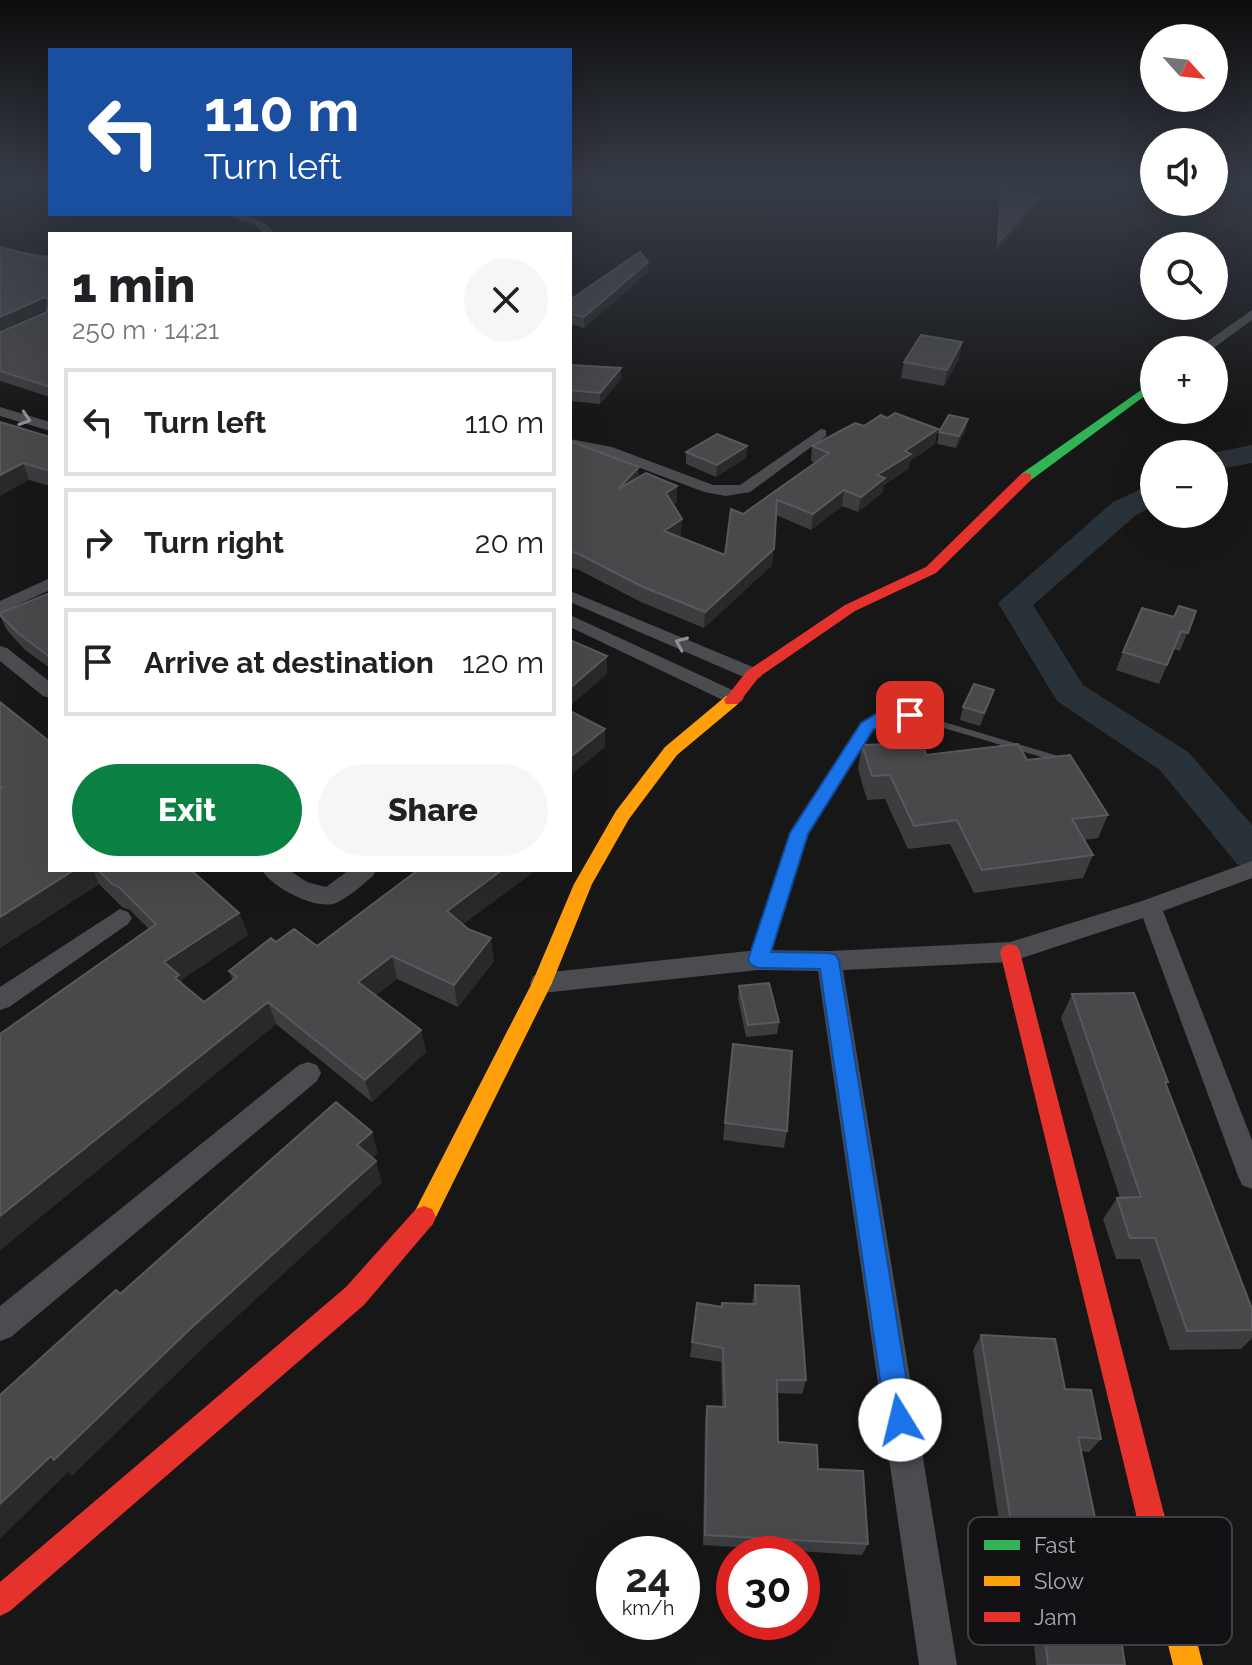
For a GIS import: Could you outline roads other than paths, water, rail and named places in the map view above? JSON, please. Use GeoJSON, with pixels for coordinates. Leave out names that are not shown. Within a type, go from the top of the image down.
{"type":"FeatureCollection","features":[{"type":"Feature","properties":{"kind":"street"},"geometry":{"type":"LineString","coordinates":[[1221,336],[1252,314]]}},
{"type":"Feature","properties":{"kind":"street"},"geometry":{"type":"LineString","coordinates":[[0,1601],[365,1285],[425,1216],[542,983],[583,884],[622,815],[671,751],[734,698],[753,674],[850,608],[931,570],[1016,484],[1140,394]]}},
{"type":"Feature","properties":{"kind":"street"},"geometry":{"type":"LineString","coordinates":[[0,397],[48,411]]}},
{"type":"Feature","properties":{"kind":"street"},"geometry":{"type":"LineString","coordinates":[[0,411],[48,426]]}},
{"type":"Feature","properties":{"kind":"street"},"geometry":{"type":"LineString","coordinates":[[572,443],[607,450],[710,489],[726,491],[744,489],[821,433]]}},
{"type":"Feature","properties":{"kind":"street"},"geometry":{"type":"LineString","coordinates":[[0,608],[48,584]]}},
{"type":"Feature","properties":{"kind":"street"},"geometry":{"type":"LineString","coordinates":[[572,597],[753,674]]}},
{"type":"Feature","properties":{"kind":"street"},"geometry":{"type":"LineString","coordinates":[[572,621],[734,698]]}},
{"type":"Feature","properties":{"kind":"street"},"geometry":{"type":"LineString","coordinates":[[0,652],[48,690]]}},
{"type":"Feature","properties":{"kind":"street"},"geometry":{"type":"LineString","coordinates":[[276,872],[296,888],[312,895],[330,896],[362,872]]}},
{"type":"Feature","properties":{"kind":"street"},"geometry":{"type":"LineString","coordinates":[[542,983],[758,960],[829,961],[1010,952],[1241,874]]}},
{"type":"Feature","properties":{"kind":"street"},"geometry":{"type":"LineString","coordinates":[[1150,907],[1252,1176]]}},
{"type":"Feature","properties":{"kind":"street"},"geometry":{"type":"LineString","coordinates":[[0,1000],[120,918]]}},
{"type":"Feature","properties":{"kind":"street"},"geometry":{"type":"LineString","coordinates":[[1010,952],[1151,1517]]}},
{"type":"Feature","properties":{"kind":"street"},"geometry":{"type":"LineString","coordinates":[[829,961],[938,1665]]}},
{"type":"Feature","properties":{"kind":"street"},"geometry":{"type":"LineString","coordinates":[[0,1326],[308,1073]]}},
{"type":"Feature","properties":{"kind":"street"},"geometry":{"type":"LineString","coordinates":[[1183,1645],[1188,1665]]}},
{"type":"Feature","properties":{"kind":"lane"},"geometry":{"type":"LineString","coordinates":[[758,960],[799,833],[867,727],[885,716],[910,715],[1058,759]]}},
{"type":"Feature","properties":{"kind":"waterway"},"geometry":{"type":"LineString","coordinates":[[1228,458],[1252,454]]}},
{"type":"Feature","properties":{"kind":"waterway"},"geometry":{"type":"LineString","coordinates":[[1140,500],[1124,509],[1015,603],[1070,693],[1174,761],[1252,853]]}}]}
